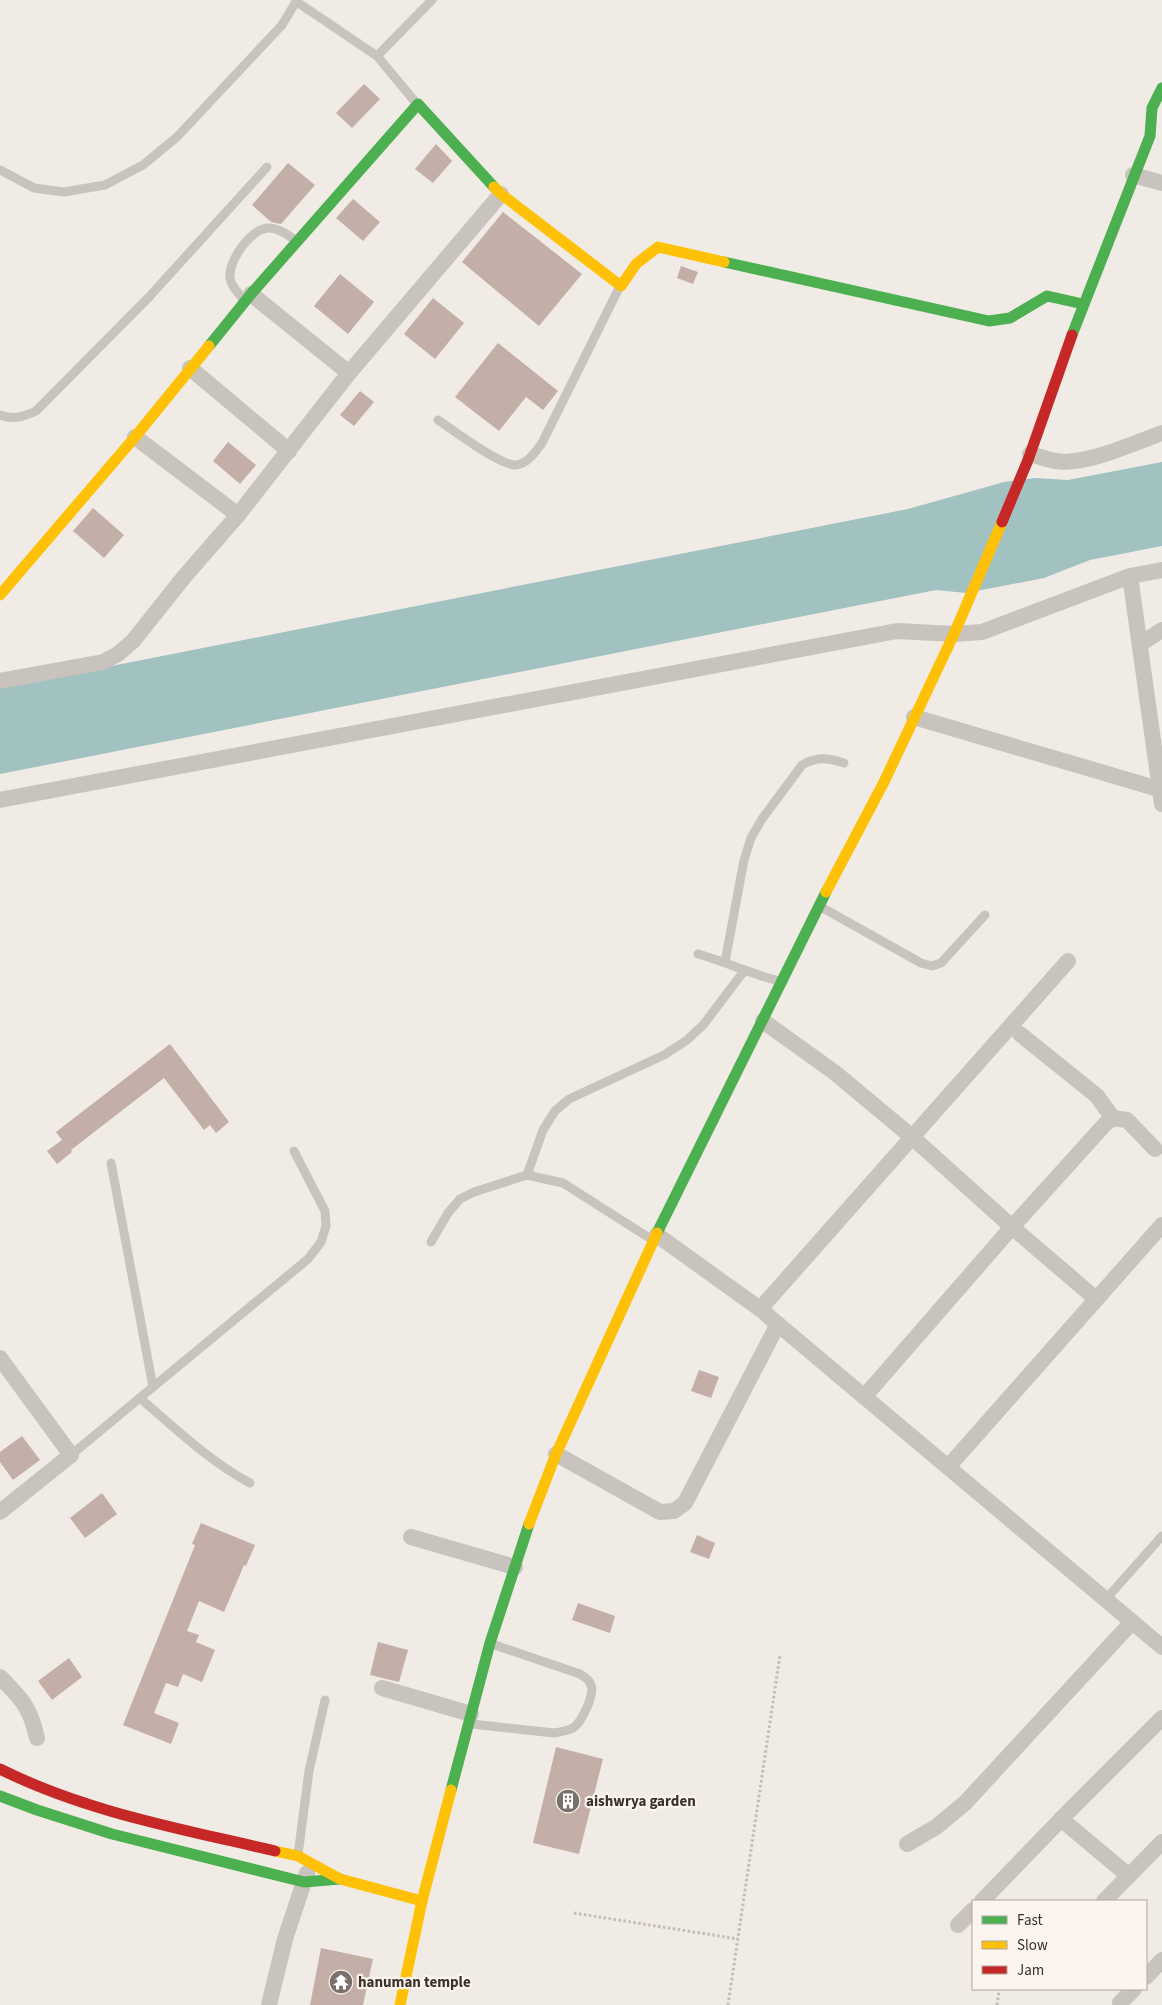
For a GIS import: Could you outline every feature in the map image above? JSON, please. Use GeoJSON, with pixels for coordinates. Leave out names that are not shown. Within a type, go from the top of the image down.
{"type":"FeatureCollection","features":[{"type":"Feature","properties":{"kind":"street"},"geometry":{"type":"LineString","coordinates":[[400,2005],[422,1901],[490,1643],[534,1509],[556,1454],[655,1238],[819,906],[884,782],[954,634],[1029,457],[1083,304],[1150,136],[1152,108],[1162,88]]}},
{"type":"Feature","properties":{"kind":"street"},"geometry":{"type":"LineString","coordinates":[[0,594],[135,437],[248,298],[418,104],[501,194],[621,286],[632,268],[643,256],[658,247],[988,321],[1010,318],[1047,296],[1083,304]]}},
{"type":"Feature","properties":{"kind":"street"},"geometry":{"type":"LineString","coordinates":[[1150,136],[1162,125]]}},
{"type":"Feature","properties":{"kind":"street"},"geometry":{"type":"LineString","coordinates":[[1133,175],[1162,183]]}},
{"type":"Feature","properties":{"kind":"street"},"geometry":{"type":"LineString","coordinates":[[0,681],[103,662],[118,654],[132,641],[238,515],[349,374],[501,194]]}},
{"type":"Feature","properties":{"kind":"street"},"geometry":{"type":"LineString","coordinates":[[248,298],[349,374]]}},
{"type":"Feature","properties":{"kind":"street"},"geometry":{"type":"LineString","coordinates":[[190,368],[289,452]]}},
{"type":"Feature","properties":{"kind":"street"},"geometry":{"type":"LineString","coordinates":[[1029,457],[1058,462],[1094,457],[1162,433]]}},
{"type":"Feature","properties":{"kind":"street"},"geometry":{"type":"LineString","coordinates":[[135,437],[238,515]]}},
{"type":"Feature","properties":{"kind":"street"},"geometry":{"type":"LineString","coordinates":[[0,800],[897,630],[954,634],[982,632],[1130,576],[1162,570]]}},
{"type":"Feature","properties":{"kind":"street"},"geometry":{"type":"LineString","coordinates":[[914,717],[1161,795],[1130,576]]}},
{"type":"Feature","properties":{"kind":"street"},"geometry":{"type":"LineString","coordinates":[[1140,644],[1162,630]]}},
{"type":"Feature","properties":{"kind":"street"},"geometry":{"type":"LineString","coordinates":[[760,1309],[1068,961]]}},
{"type":"Feature","properties":{"kind":"street"},"geometry":{"type":"LineString","coordinates":[[763,1021],[834,1072],[912,1137],[1096,1299]]}},
{"type":"Feature","properties":{"kind":"street"},"geometry":{"type":"LineString","coordinates":[[1020,1034],[1096,1096],[1113,1118]]}},
{"type":"Feature","properties":{"kind":"street"},"geometry":{"type":"LineString","coordinates":[[864,1397],[1012,1227],[1107,1122],[1113,1118],[1127,1120],[1155,1149]]}},
{"type":"Feature","properties":{"kind":"street"},"geometry":{"type":"LineString","coordinates":[[948,1467],[1162,1225]]}},
{"type":"Feature","properties":{"kind":"street"},"geometry":{"type":"LineString","coordinates":[[655,1238],[760,1309],[1162,1648]]}},
{"type":"Feature","properties":{"kind":"street"},"geometry":{"type":"LineString","coordinates":[[556,1454],[660,1512],[674,1512],[686,1503],[778,1324]]}},
{"type":"Feature","properties":{"kind":"street"},"geometry":{"type":"LineString","coordinates":[[0,1358],[71,1455],[0,1512]]}},
{"type":"Feature","properties":{"kind":"street"},"geometry":{"type":"LineString","coordinates":[[411,1537],[515,1568]]}},
{"type":"Feature","properties":{"kind":"street"},"geometry":{"type":"LineString","coordinates":[[907,1844],[936,1828],[965,1803],[1132,1622]]}},
{"type":"Feature","properties":{"kind":"street"},"geometry":{"type":"LineString","coordinates":[[0,1677],[20,1698],[32,1716],[37,1738]]}},
{"type":"Feature","properties":{"kind":"street"},"geometry":{"type":"LineString","coordinates":[[382,1688],[470,1719]]}},
{"type":"Feature","properties":{"kind":"street"},"geometry":{"type":"LineString","coordinates":[[983,1900],[1060,1819],[1162,1718]]}},
{"type":"Feature","properties":{"kind":"street"},"geometry":{"type":"LineString","coordinates":[[0,1769],[34,1786],[80,1802],[160,1824],[305,1859],[340,1879],[422,1901]]}},
{"type":"Feature","properties":{"kind":"street"},"geometry":{"type":"LineString","coordinates":[[0,1796],[31,1809],[92,1829],[304,1882],[340,1879]]}},
{"type":"Feature","properties":{"kind":"street"},"geometry":{"type":"LineString","coordinates":[[1060,1819],[1129,1876]]}},
{"type":"Feature","properties":{"kind":"street"},"geometry":{"type":"LineString","coordinates":[[1105,1900],[1162,1842]]}},
{"type":"Feature","properties":{"kind":"street"},"geometry":{"type":"LineString","coordinates":[[269,2005],[285,1939],[304,1882],[305,1859]]}},
{"type":"Feature","properties":{"kind":"street"},"geometry":{"type":"LineString","coordinates":[[958,1926],[972,1911]]}},
{"type":"Feature","properties":{"kind":"street"},"geometry":{"type":"LineString","coordinates":[[1147,1975],[1162,1960]]}},
{"type":"Feature","properties":{"kind":"street"},"geometry":{"type":"LineString","coordinates":[[1120,2003],[1133,1990]]}},
{"type":"Feature","properties":{"kind":"lane"},"geometry":{"type":"LineString","coordinates":[[377,56],[432,0]]}},
{"type":"Feature","properties":{"kind":"lane"},"geometry":{"type":"LineString","coordinates":[[0,170],[34,188],[64,192],[105,186],[135,169],[178,137],[282,26],[297,1],[377,56],[418,104]]}},
{"type":"Feature","properties":{"kind":"lane"},"geometry":{"type":"LineString","coordinates":[[0,415],[7,418],[21,418],[36,411],[149,297],[267,167]]}},
{"type":"Feature","properties":{"kind":"lane"},"geometry":{"type":"LineString","coordinates":[[248,298],[234,288],[230,278],[234,259],[251,236],[268,228],[278,230],[298,241]]}},
{"type":"Feature","properties":{"kind":"lane"},"geometry":{"type":"LineString","coordinates":[[438,420],[503,462],[516,465],[524,462],[534,454],[542,442],[621,286]]}},
{"type":"Feature","properties":{"kind":"lane"},"geometry":{"type":"LineString","coordinates":[[725,962],[744,860],[751,838],[762,819],[802,765],[811,759],[821,758],[844,763]]}},
{"type":"Feature","properties":{"kind":"lane"},"geometry":{"type":"LineString","coordinates":[[819,906],[921,963],[932,966],[941,963],[985,915]]}},
{"type":"Feature","properties":{"kind":"lane"},"geometry":{"type":"LineString","coordinates":[[698,954],[725,962],[744,971],[782,982]]}},
{"type":"Feature","properties":{"kind":"lane"},"geometry":{"type":"LineString","coordinates":[[528,1175],[543,1130],[555,1111],[569,1099],[656,1059],[687,1040],[704,1024],[744,971]]}},
{"type":"Feature","properties":{"kind":"lane"},"geometry":{"type":"LineString","coordinates":[[71,1455],[308,1259],[321,1242],[326,1226],[325,1211],[294,1151]]}},
{"type":"Feature","properties":{"kind":"lane"},"geometry":{"type":"LineString","coordinates":[[111,1163],[153,1387]]}},
{"type":"Feature","properties":{"kind":"lane"},"geometry":{"type":"LineString","coordinates":[[431,1242],[448,1213],[460,1199],[474,1192],[528,1175],[563,1183],[655,1238]]}},
{"type":"Feature","properties":{"kind":"lane"},"geometry":{"type":"LineString","coordinates":[[141,1399],[206,1456],[250,1483]]}},
{"type":"Feature","properties":{"kind":"lane"},"geometry":{"type":"LineString","coordinates":[[1106,1599],[1162,1536]]}},
{"type":"Feature","properties":{"kind":"lane"},"geometry":{"type":"LineString","coordinates":[[470,1719],[554,1733],[564,1732],[573,1728],[580,1721],[592,1691],[588,1680],[580,1674],[490,1643]]}},
{"type":"Feature","properties":{"kind":"lane"},"geometry":{"type":"LineString","coordinates":[[305,1859],[309,1771],[325,1700]]}},
{"type":"Feature","properties":{"kind":"path"},"geometry":{"type":"LineString","coordinates":[[728,2005],[780,1655]]}},
{"type":"Feature","properties":{"kind":"path"},"geometry":{"type":"LineString","coordinates":[[574,1913],[738,1939]]}},
{"type":"Feature","properties":{"kind":"path"},"geometry":{"type":"LineString","coordinates":[[997,2005],[999,1992]]}},
{"type":"Feature","properties":{"kind":"water"},"geometry":{"type":"Polygon","coordinates":[[[1162,462],[1162,546],[1090,560],[1044,578],[966,593],[936,590],[0,774],[0,688],[908,509],[1004,482],[1035,478],[1068,480],[1162,462]]]}},
{"type":"Feature","properties":{"kind":"building"},"geometry":{"type":"Polygon","coordinates":[[[364,84],[380,99],[352,128],[336,113],[364,84]]]}},
{"type":"Feature","properties":{"kind":"building"},"geometry":{"type":"Polygon","coordinates":[[[436,144],[452,161],[433,183],[415,169],[436,144]]]}},
{"type":"Feature","properties":{"kind":"building"},"geometry":{"type":"Polygon","coordinates":[[[288,163],[315,185],[281,224],[271,222],[252,205],[288,163]]]}},
{"type":"Feature","properties":{"kind":"building"},"geometry":{"type":"Polygon","coordinates":[[[353,199],[380,222],[363,241],[336,218],[353,199]]]}},
{"type":"Feature","properties":{"kind":"building"},"geometry":{"type":"Polygon","coordinates":[[[503,212],[582,274],[539,326],[462,262],[503,212]]]}},
{"type":"Feature","properties":{"kind":"building"},"geometry":{"type":"Polygon","coordinates":[[[681,266],[698,272],[693,284],[677,278],[681,266]]]}},
{"type":"Feature","properties":{"kind":"building"},"geometry":{"type":"Polygon","coordinates":[[[340,274],[374,302],[348,334],[314,306],[340,274]]]}},
{"type":"Feature","properties":{"kind":"building"},"geometry":{"type":"Polygon","coordinates":[[[433,298],[464,323],[435,359],[404,334],[433,298]]]}},
{"type":"Feature","properties":{"kind":"building"},"geometry":{"type":"Polygon","coordinates":[[[498,343],[558,391],[543,410],[526,397],[499,431],[455,397],[498,343]]]}},
{"type":"Feature","properties":{"kind":"building"},"geometry":{"type":"Polygon","coordinates":[[[360,391],[374,402],[354,426],[340,415],[360,391]]]}},
{"type":"Feature","properties":{"kind":"building"},"geometry":{"type":"Polygon","coordinates":[[[228,442],[256,465],[240,484],[213,461],[228,442]]]}},
{"type":"Feature","properties":{"kind":"building"},"geometry":{"type":"Polygon","coordinates":[[[93,508],[124,535],[104,558],[73,531],[93,508]]]}},
{"type":"Feature","properties":{"kind":"building"},"geometry":{"type":"Polygon","coordinates":[[[170,1044],[229,1122],[216,1133],[210,1125],[204,1130],[164,1078],[71,1150],[72,1152],[57,1164],[47,1151],[62,1140],[56,1132],[170,1044]]]}},
{"type":"Feature","properties":{"kind":"building"},"geometry":{"type":"Polygon","coordinates":[[[699,1370],[719,1377],[711,1398],[691,1391],[699,1370]]]}},
{"type":"Feature","properties":{"kind":"building"},"geometry":{"type":"Polygon","coordinates":[[[22,1436],[40,1460],[13,1480],[0,1462],[0,1452],[22,1436]]]}},
{"type":"Feature","properties":{"kind":"building"},"geometry":{"type":"Polygon","coordinates":[[[102,1493],[117,1514],[85,1538],[70,1518],[102,1493]]]}},
{"type":"Feature","properties":{"kind":"building"},"geometry":{"type":"Polygon","coordinates":[[[201,1523],[255,1545],[246,1566],[244,1565],[224,1612],[199,1601],[187,1631],[199,1635],[196,1642],[215,1650],[202,1682],[183,1674],[178,1687],[166,1683],[154,1713],[179,1723],[171,1744],[123,1725],[195,1545],[192,1544],[201,1523]]]}},
{"type":"Feature","properties":{"kind":"building"},"geometry":{"type":"Polygon","coordinates":[[[697,1535],[715,1543],[709,1559],[690,1552],[697,1535]]]}},
{"type":"Feature","properties":{"kind":"building"},"geometry":{"type":"Polygon","coordinates":[[[578,1603],[615,1616],[610,1633],[572,1620],[578,1603]]]}},
{"type":"Feature","properties":{"kind":"building"},"geometry":{"type":"Polygon","coordinates":[[[378,1642],[408,1650],[399,1682],[370,1675],[378,1642]]]}},
{"type":"Feature","properties":{"kind":"building"},"geometry":{"type":"Polygon","coordinates":[[[69,1658],[82,1677],[52,1700],[38,1681],[69,1658]]]}},
{"type":"Feature","properties":{"kind":"building","name":"aishwrya garden"},"geometry":{"type":"Polygon","coordinates":[[[556,1747],[603,1759],[579,1854],[533,1843],[556,1747]]]}},
{"type":"Feature","properties":{"kind":"building","name":"hanuman temple"},"geometry":{"type":"Polygon","coordinates":[[[321,1948],[373,1959],[363,2005],[310,2005],[321,1948]]]}},
{"type":"Feature","properties":{"kind":"traffic: fast"},"geometry":{"type":"LineString","coordinates":[[1072,335],[1150,136],[1152,108],[1162,88]]}},
{"type":"Feature","properties":{"kind":"traffic: fast"},"geometry":{"type":"LineString","coordinates":[[209,346],[251,294],[418,104],[494,187]]}},
{"type":"Feature","properties":{"kind":"traffic: fast"},"geometry":{"type":"LineString","coordinates":[[724,262],[989,321],[1010,318],[1047,296],[1083,304]]}},
{"type":"Feature","properties":{"kind":"traffic: fast"},"geometry":{"type":"LineString","coordinates":[[657,1233],[826,892]]}},
{"type":"Feature","properties":{"kind":"traffic: fast"},"geometry":{"type":"LineString","coordinates":[[451,1790],[490,1643],[529,1524]]}},
{"type":"Feature","properties":{"kind":"traffic: fast"},"geometry":{"type":"LineString","coordinates":[[0,1796],[112,1834],[304,1882],[340,1879]]}},
{"type":"Feature","properties":{"kind":"traffic: slow"},"geometry":{"type":"LineString","coordinates":[[494,187],[621,286],[636,264],[658,247],[724,262]]}},
{"type":"Feature","properties":{"kind":"traffic: slow"},"geometry":{"type":"LineString","coordinates":[[0,595],[135,437],[209,346]]}},
{"type":"Feature","properties":{"kind":"traffic: slow"},"geometry":{"type":"LineString","coordinates":[[826,892],[884,782],[954,634],[1002,522]]}},
{"type":"Feature","properties":{"kind":"traffic: slow"},"geometry":{"type":"LineString","coordinates":[[529,1524],[556,1454],[657,1233]]}},
{"type":"Feature","properties":{"kind":"traffic: slow"},"geometry":{"type":"LineString","coordinates":[[400,2005],[422,1901],[451,1790]]}},
{"type":"Feature","properties":{"kind":"traffic: slow"},"geometry":{"type":"LineString","coordinates":[[275,1851],[298,1856],[340,1879],[422,1901]]}},
{"type":"Feature","properties":{"kind":"traffic: jam"},"geometry":{"type":"LineString","coordinates":[[1002,522],[1028,460],[1072,335]]}},
{"type":"Feature","properties":{"kind":"traffic: jam"},"geometry":{"type":"LineString","coordinates":[[0,1769],[66,1797],[100,1808],[170,1827],[275,1851]]}},
{"type":"Feature","properties":{"kind":"place","name":"aishwrya garden"},"geometry":{"type":"Point","coordinates":[568,1801]}},
{"type":"Feature","properties":{"kind":"place","name":"hanuman temple"},"geometry":{"type":"Point","coordinates":[341,1982]}}]}
